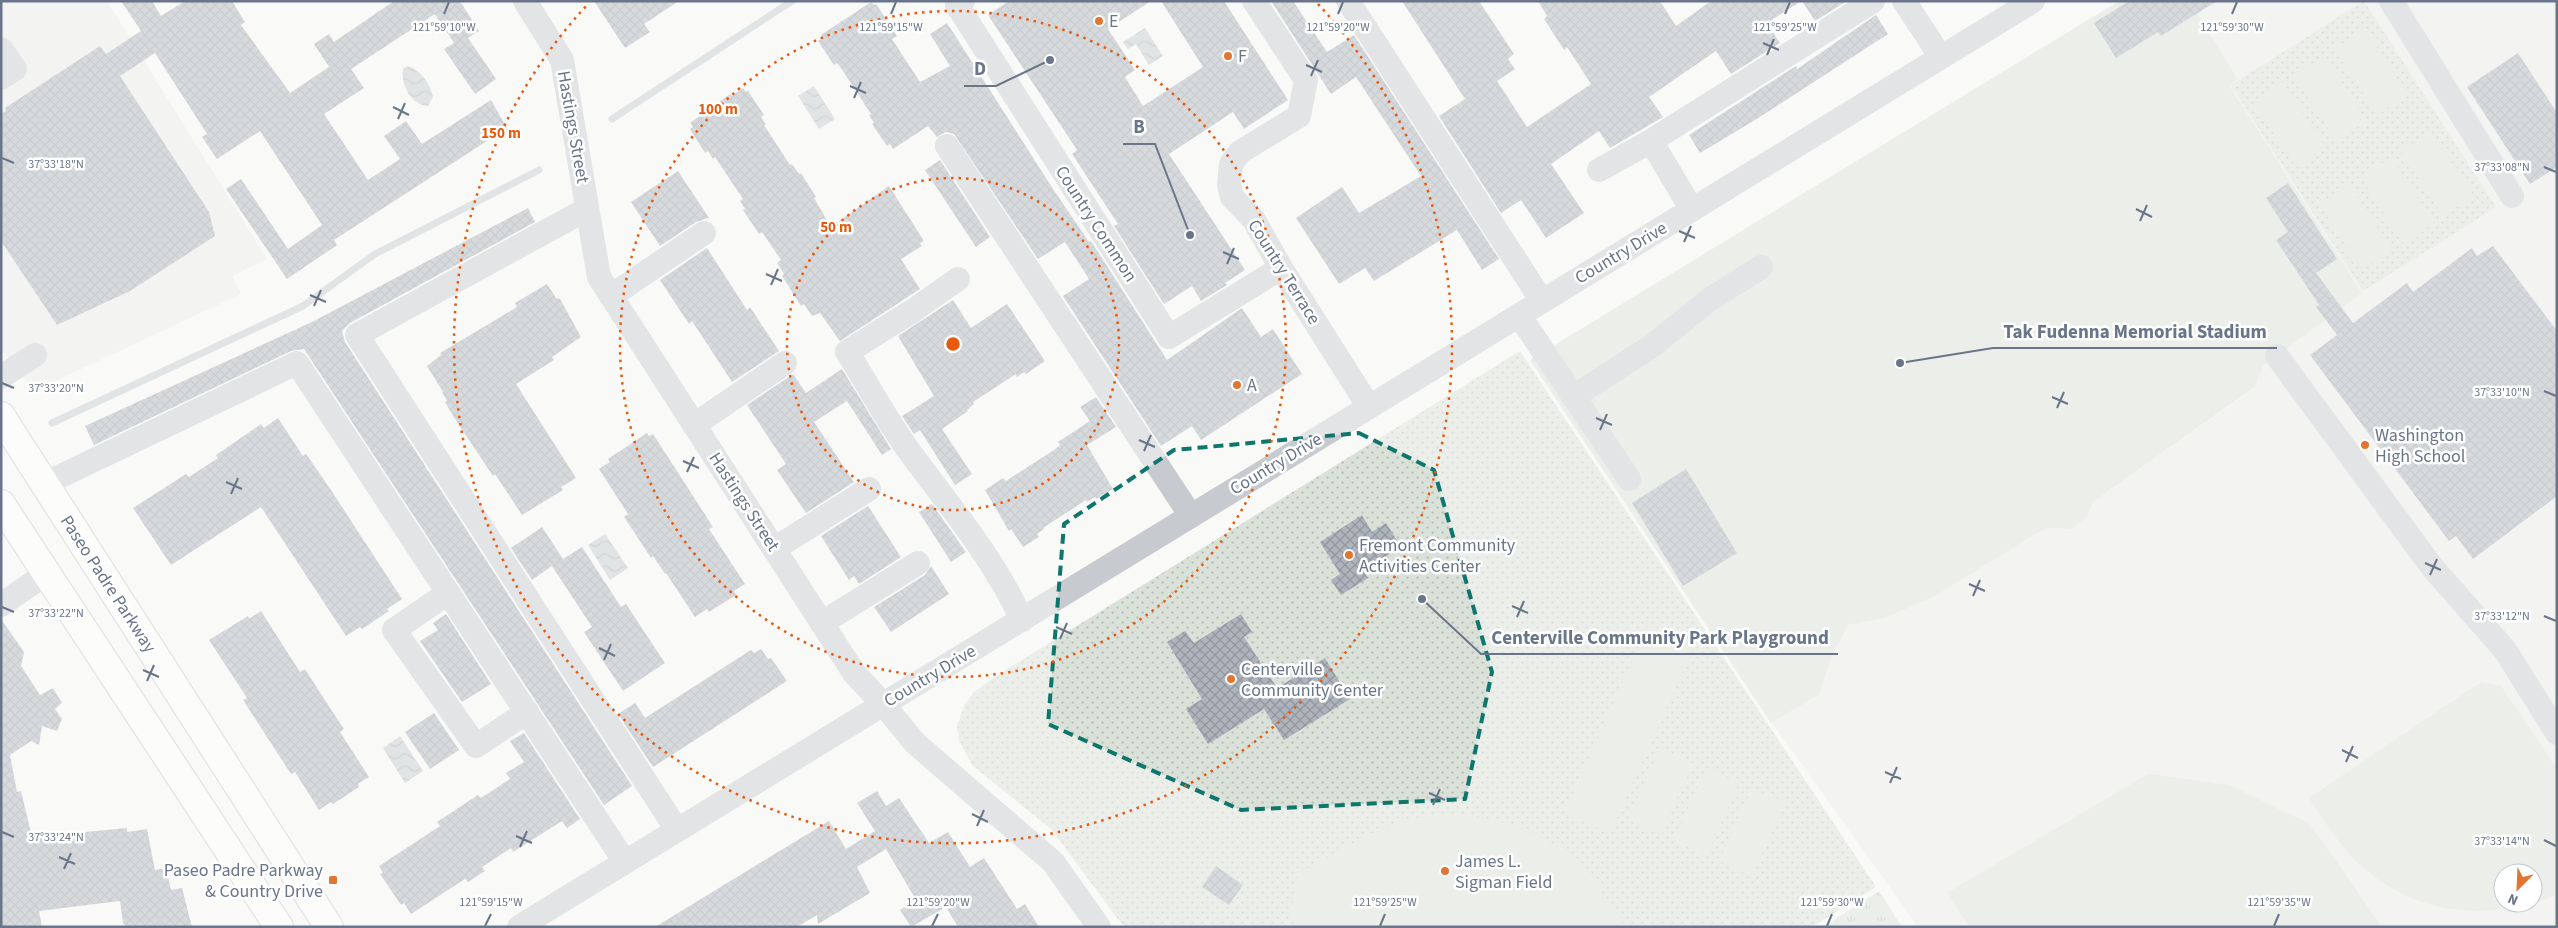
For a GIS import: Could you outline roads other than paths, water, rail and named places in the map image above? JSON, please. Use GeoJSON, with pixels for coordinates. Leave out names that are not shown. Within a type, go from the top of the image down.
{"type":"FeatureCollection","features":[{"type":"Feature","properties":{"kind":"main road","name":"Paseo Padre Parkway"},"geometry":{"type":"LineString","coordinates":[[1,416],[330,927]]}},
{"type":"Feature","properties":{"kind":"main road"},"geometry":{"type":"LineString","coordinates":[[1,504],[279,927]]}},
{"type":"Feature","properties":{"kind":"street","name":"Hastings Street"},"geometry":{"type":"LineString","coordinates":[[525,1],[562,60],[599,277],[854,673],[884,704],[914,743],[1053,862],[1099,927]]}},
{"type":"Feature","properties":{"kind":"street","name":"Country Common"},"geometry":{"type":"LineString","coordinates":[[963,1],[957,5],[1169,337],[1281,268]]}},
{"type":"Feature","properties":{"kind":"street","name":"Country Terrace"},"geometry":{"type":"LineString","coordinates":[[1254,1],[1306,80],[1299,116],[1240,152],[1231,164],[1229,184],[1232,196],[1254,220],[1281,268],[1369,407]]}},
{"type":"Feature","properties":{"kind":"street"},"geometry":{"type":"LineString","coordinates":[[1348,1],[1542,301]]}},
{"type":"Feature","properties":{"kind":"street"},"geometry":{"type":"LineString","coordinates":[[1599,170],[1651,141],[1873,1]]}},
{"type":"Feature","properties":{"kind":"street"},"geometry":{"type":"LineString","coordinates":[[1904,1],[1941,57]]}},
{"type":"Feature","properties":{"kind":"street","name":"Country Drive"},"geometry":{"type":"LineString","coordinates":[[518,927],[2032,1]]}},
{"type":"Feature","properties":{"kind":"street"},"geometry":{"type":"LineString","coordinates":[[2391,1],[2512,196]]}},
{"type":"Feature","properties":{"kind":"street"},"geometry":{"type":"LineString","coordinates":[[1,49],[15,69],[1,78]]}},
{"type":"Feature","properties":{"kind":"street"},"geometry":{"type":"LineString","coordinates":[[1651,141],[1692,210]]}},
{"type":"Feature","properties":{"kind":"street"},"geometry":{"type":"LineString","coordinates":[[947,146],[1191,516]]}},
{"type":"Feature","properties":{"kind":"street"},"geometry":{"type":"LineString","coordinates":[[587,209],[357,335],[677,830]]}},
{"type":"Feature","properties":{"kind":"street"},"geometry":{"type":"LineString","coordinates":[[612,296],[704,233]]}},
{"type":"Feature","properties":{"kind":"street"},"geometry":{"type":"LineString","coordinates":[[1573,397],[1652,346],[1708,300],[1760,267]]}},
{"type":"Feature","properties":{"kind":"street"},"geometry":{"type":"LineString","coordinates":[[958,279],[914,310],[847,352],[911,454],[948,500],[995,567],[1007,586],[1022,620]]}},
{"type":"Feature","properties":{"kind":"street"},"geometry":{"type":"LineString","coordinates":[[1519,315],[1629,479]]}},
{"type":"Feature","properties":{"kind":"street"},"geometry":{"type":"LineString","coordinates":[[1,377],[35,355]]}},
{"type":"Feature","properties":{"kind":"street"},"geometry":{"type":"LineString","coordinates":[[2277,356],[2432,567],[2505,650],[2557,733]]}},
{"type":"Feature","properties":{"kind":"street"},"geometry":{"type":"LineString","coordinates":[[44,484],[297,363],[625,862]]}},
{"type":"Feature","properties":{"kind":"street"},"geometry":{"type":"LineString","coordinates":[[694,425],[785,363]]}},
{"type":"Feature","properties":{"kind":"street"},"geometry":{"type":"LineString","coordinates":[[774,549],[869,489]]}},
{"type":"Feature","properties":{"kind":"street"},"geometry":{"type":"LineString","coordinates":[[822,623],[918,563]]}},
{"type":"Feature","properties":{"kind":"street"},"geometry":{"type":"LineString","coordinates":[[1,605],[47,573]]}},
{"type":"Feature","properties":{"kind":"street"},"geometry":{"type":"LineString","coordinates":[[448,593],[394,630],[476,746],[527,712]]}},
{"type":"Feature","properties":{"kind":"water"},"geometry":{"type":"Polygon","coordinates":[[[1145,28],[1163,56],[1149,65],[1136,44],[1128,49],[1123,42],[1145,28]]]}},
{"type":"Feature","properties":{"kind":"water"},"geometry":{"type":"Polygon","coordinates":[[[408,66],[425,78],[430,87],[433,97],[428,106],[422,105],[412,98],[405,87],[403,69],[408,66]]]}},
{"type":"Feature","properties":{"kind":"water"},"geometry":{"type":"Polygon","coordinates":[[[814,86],[835,119],[819,129],[798,96],[814,86]]]}},
{"type":"Feature","properties":{"kind":"water"},"geometry":{"type":"Polygon","coordinates":[[[605,534],[628,568],[610,580],[588,545],[605,534]]]}},
{"type":"Feature","properties":{"kind":"water"},"geometry":{"type":"Polygon","coordinates":[[[400,736],[423,771],[405,783],[383,748],[400,736]]]}},
{"type":"Feature","properties":{"kind":"waterway"},"geometry":{"type":"LineString","coordinates":[[612,119],[792,1]]}},
{"type":"Feature","properties":{"kind":"waterway"},"geometry":{"type":"LineString","coordinates":[[52,423],[303,306],[375,254],[539,170]]}},
{"type":"Feature","properties":{"kind":"place","name":"E"},"geometry":{"type":"Point","coordinates":[1099,21]}},
{"type":"Feature","properties":{"kind":"place","name":"F"},"geometry":{"type":"Point","coordinates":[1228,56]}},
{"type":"Feature","properties":{"kind":"place","name":"D"},"geometry":{"type":"Point","coordinates":[1050,60]}},
{"type":"Feature","properties":{"kind":"place","name":"B"},"geometry":{"type":"Point","coordinates":[1190,235]}},
{"type":"Feature","properties":{"kind":"place","name":"Tak Fudenna Memorial Stadium"},"geometry":{"type":"Point","coordinates":[1900,363]}},
{"type":"Feature","properties":{"kind":"place","name":"A"},"geometry":{"type":"Point","coordinates":[1237,385]}},
{"type":"Feature","properties":{"kind":"place","name":"Washington High School"},"geometry":{"type":"Point","coordinates":[2365,445]}},
{"type":"Feature","properties":{"kind":"place","name":"Fremont Community Activities Center"},"geometry":{"type":"Point","coordinates":[1349,555]}},
{"type":"Feature","properties":{"kind":"place","name":"Centerville Community Park Playground"},"geometry":{"type":"Point","coordinates":[1422,599]}},
{"type":"Feature","properties":{"kind":"place","name":"Centerville Community Center"},"geometry":{"type":"Point","coordinates":[1231,679]}},
{"type":"Feature","properties":{"kind":"place","name":"James L. Sigman Field"},"geometry":{"type":"Point","coordinates":[1445,871]}},
{"type":"Feature","properties":{"kind":"place","name":"Paseo Padre Parkway & Country Drive"},"geometry":{"type":"Point","coordinates":[333,880]}}]}
